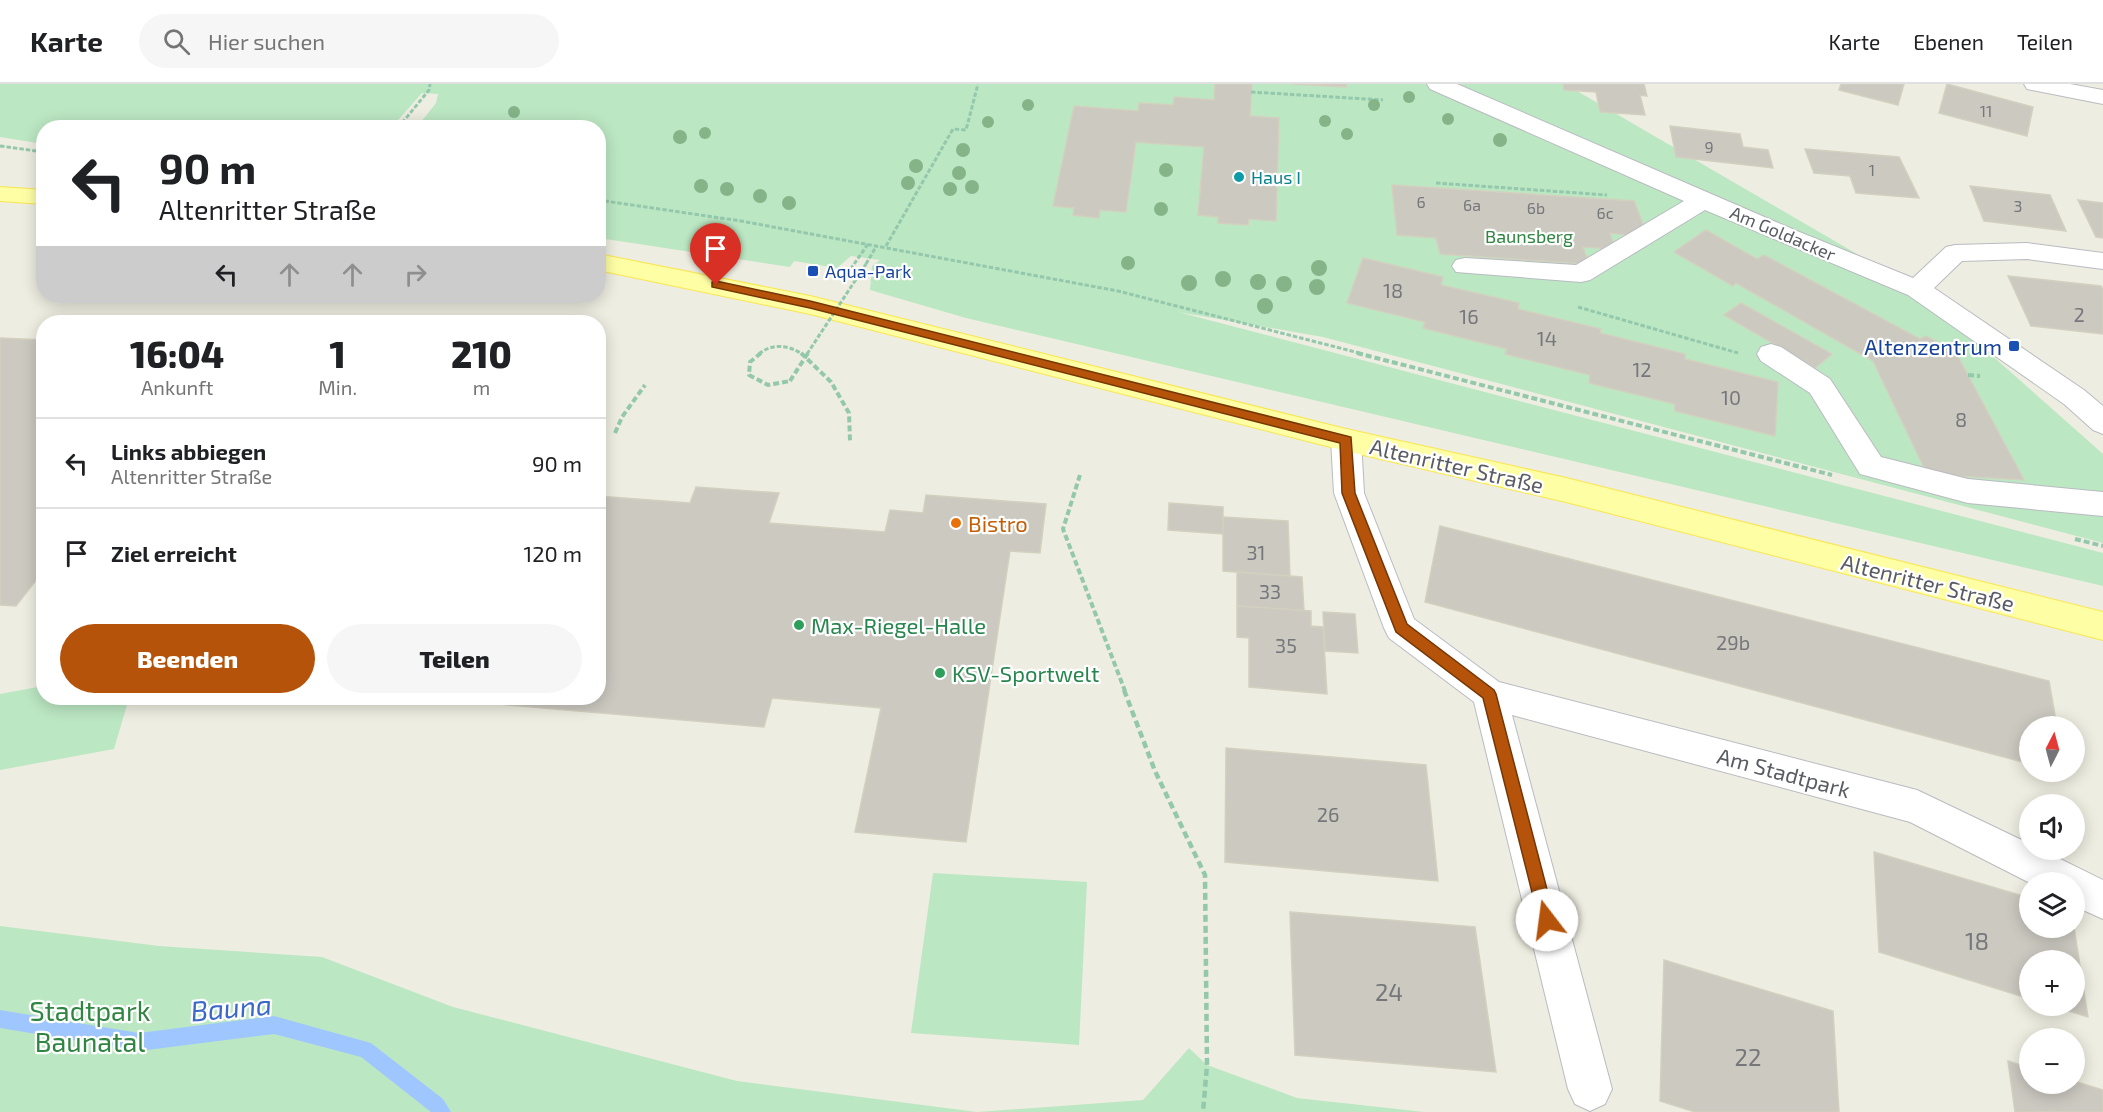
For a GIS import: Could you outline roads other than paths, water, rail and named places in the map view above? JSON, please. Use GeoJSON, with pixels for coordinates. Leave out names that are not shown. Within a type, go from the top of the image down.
{"type":"FeatureCollection","features":[{"type":"Feature","properties":{"kind":"main road"},"geometry":{"type":"LineString","coordinates":[[0,194],[36,196]]}},
{"type":"Feature","properties":{"kind":"main road","name":"Altenritter Straße"},"geometry":{"type":"LineString","coordinates":[[606,264],[810,305],[1346,440],[1566,490],[2103,626]]}},
{"type":"Feature","properties":{"kind":"street","name":"Am Goldacker"},"geometry":{"type":"LineString","coordinates":[[1438,84],[1788,237],[1917,289],[2074,397],[2103,423]]}},
{"type":"Feature","properties":{"kind":"street"},"geometry":{"type":"LineString","coordinates":[[2035,84],[2103,97]]}},
{"type":"Feature","properties":{"kind":"street"},"geometry":{"type":"LineString","coordinates":[[1465,266],[1581,274],[1705,199]]}},
{"type":"Feature","properties":{"kind":"street"},"geometry":{"type":"LineString","coordinates":[[1917,289],[1954,253],[2027,251],[2103,261]]}},
{"type":"Feature","properties":{"kind":"street"},"geometry":{"type":"LineString","coordinates":[[1771,354],[1820,386],[1871,466],[1968,491],[2103,504]]}},
{"type":"Feature","properties":{"kind":"street","name":"Am Stadtpark"},"geometry":{"type":"LineString","coordinates":[[1346,440],[1349,493],[1401,628],[1489,694],[1917,807],[2046,872]]}},
{"type":"Feature","properties":{"kind":"street"},"geometry":{"type":"LineString","coordinates":[[1489,694],[1590,1089]]}},
{"type":"Feature","properties":{"kind":"street"},"geometry":{"type":"LineString","coordinates":[[2085,891],[2103,900]]}},
{"type":"Feature","properties":{"kind":"waterway","name":"Bauna"},"geometry":{"type":"LineString","coordinates":[[0,1019],[139,1042],[274,1025],[365,1049],[437,1105],[442,1112]]}},
{"type":"Feature","properties":{"kind":"place","name":"Haus I"},"geometry":{"type":"Point","coordinates":[1239,177]}},
{"type":"Feature","properties":{"kind":"place","name":"Aqua-Park"},"geometry":{"type":"Point","coordinates":[813,271]}},
{"type":"Feature","properties":{"kind":"place","name":"Altenzentrum"},"geometry":{"type":"Point","coordinates":[2014,346]}},
{"type":"Feature","properties":{"kind":"place","name":"Bistro"},"geometry":{"type":"Point","coordinates":[956,523]}},
{"type":"Feature","properties":{"kind":"place","name":"Max-Riegel-Halle"},"geometry":{"type":"Point","coordinates":[799,625]}},
{"type":"Feature","properties":{"kind":"place","name":"KSV-Sportwelt"},"geometry":{"type":"Point","coordinates":[940,673]}},
{"type":"Feature","properties":{"kind":"park label","name":"Baunsberg"},"geometry":{"type":"Point","coordinates":[1529,236]}},
{"type":"Feature","properties":{"kind":"park label","name":"Stadtpark Baunatal"},"geometry":{"type":"Point","coordinates":[90,1026]}}]}
